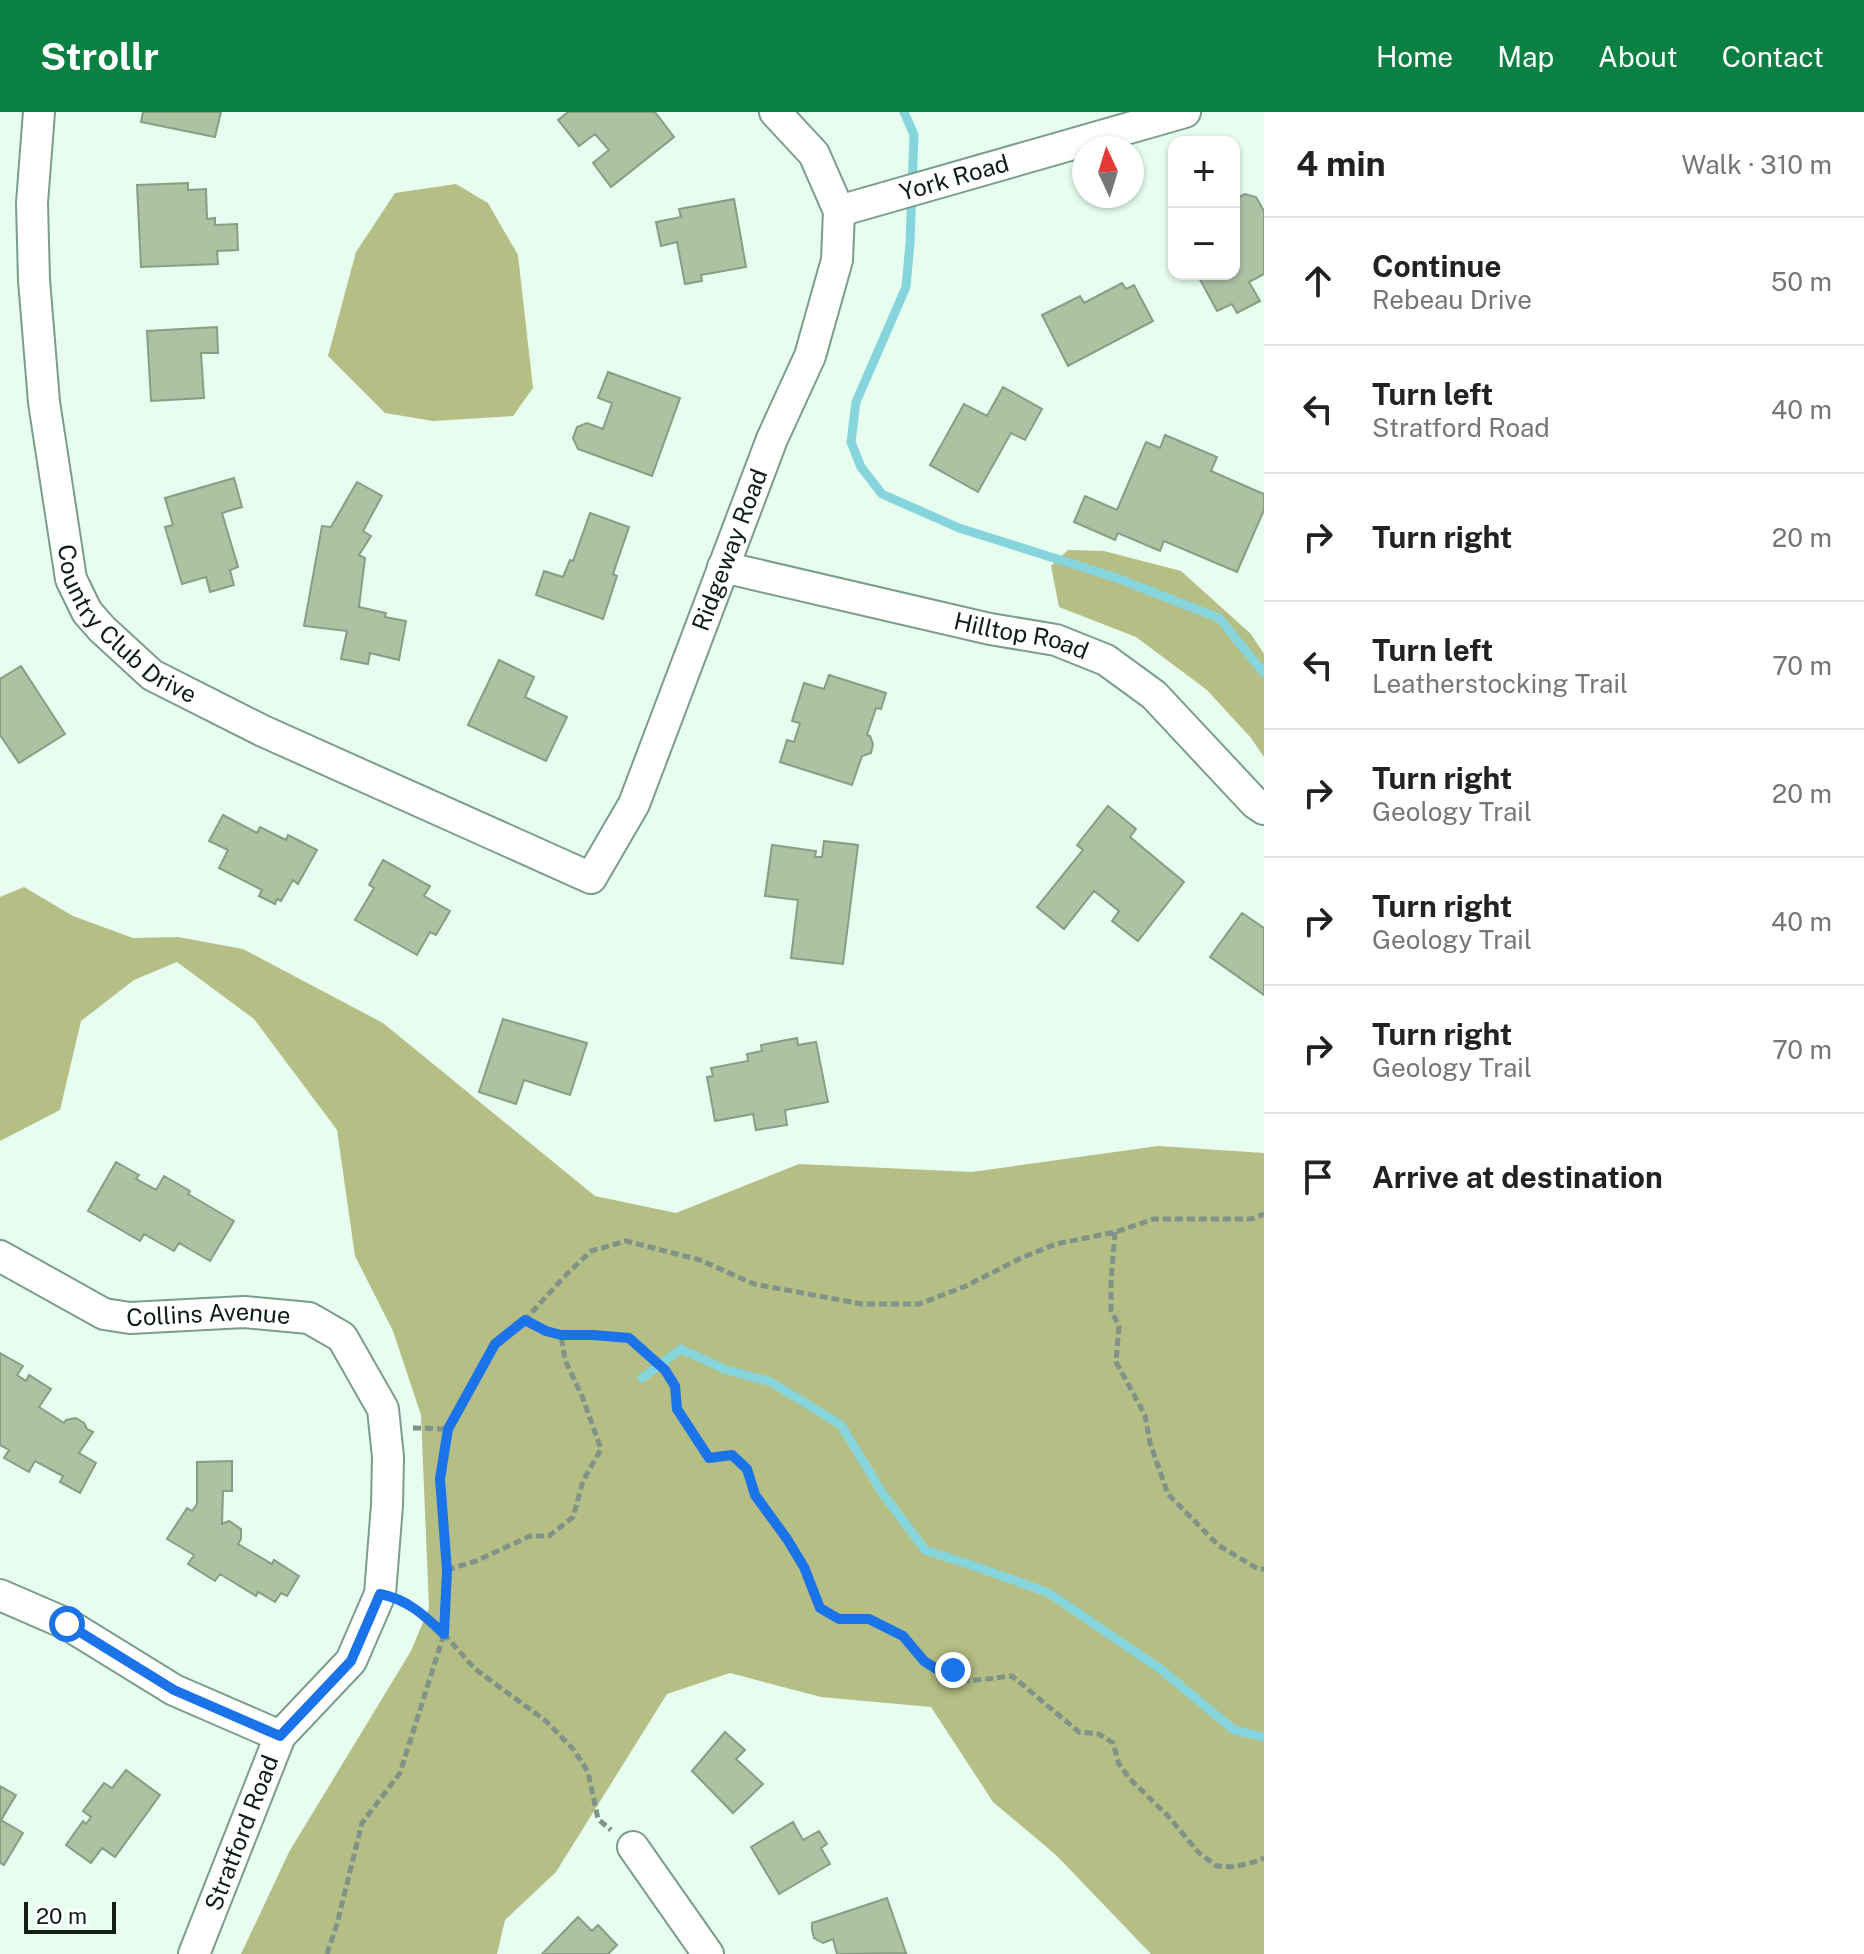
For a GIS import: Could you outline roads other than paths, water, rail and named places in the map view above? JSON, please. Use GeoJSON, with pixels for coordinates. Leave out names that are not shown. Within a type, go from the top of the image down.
{"type":"FeatureCollection","features":[{"type":"Feature","properties":{"kind":"street","name":"Country Club Drive"},"geometry":{"type":"LineString","coordinates":[[39,112],[32,203],[34,280],[44,402],[71,579],[87,612],[152,675],[263,731],[591,878]]}},
{"type":"Feature","properties":{"kind":"street"},"geometry":{"type":"LineString","coordinates":[[775,112],[814,154],[839,211]]}},
{"type":"Feature","properties":{"kind":"street","name":"York Road"},"geometry":{"type":"LineString","coordinates":[[839,211],[1185,112]]}},
{"type":"Feature","properties":{"kind":"street","name":"Ridgeway Road"},"geometry":{"type":"LineString","coordinates":[[591,878],[634,804],[772,439],[810,356],[837,260],[839,211]]}},
{"type":"Feature","properties":{"kind":"street","name":"Hilltop Road"},"geometry":{"type":"LineString","coordinates":[[723,567],[990,629],[1056,640],[1106,660],[1154,695],[1264,809]]}},
{"type":"Feature","properties":{"kind":"street","name":"Collins Avenue"},"geometry":{"type":"LineString","coordinates":[[0,1256],[104,1314],[130,1318],[244,1312],[309,1318],[342,1337],[361,1368],[383,1409],[388,1457]]}},
{"type":"Feature","properties":{"kind":"street","name":"Stratford Road"},"geometry":{"type":"LineString","coordinates":[[194,1954],[280,1736],[351,1661],[380,1594],[388,1457]]}},
{"type":"Feature","properties":{"kind":"street"},"geometry":{"type":"LineString","coordinates":[[0,1595],[67,1624],[174,1690],[280,1736]]}},
{"type":"Feature","properties":{"kind":"street"},"geometry":{"type":"LineString","coordinates":[[633,1847],[708,1954]]}},
{"type":"Feature","properties":{"kind":"waterway"},"geometry":{"type":"LineString","coordinates":[[904,112],[914,135],[906,287],[856,402],[851,442],[861,467],[882,494],[959,528],[1114,577],[1219,618],[1264,673]]}},
{"type":"Feature","properties":{"kind":"waterway"},"geometry":{"type":"LineString","coordinates":[[642,1378],[681,1349],[724,1369],[771,1382],[841,1425],[883,1494],[925,1550],[1049,1593],[1163,1671],[1234,1730],[1264,1737]]}}]}
